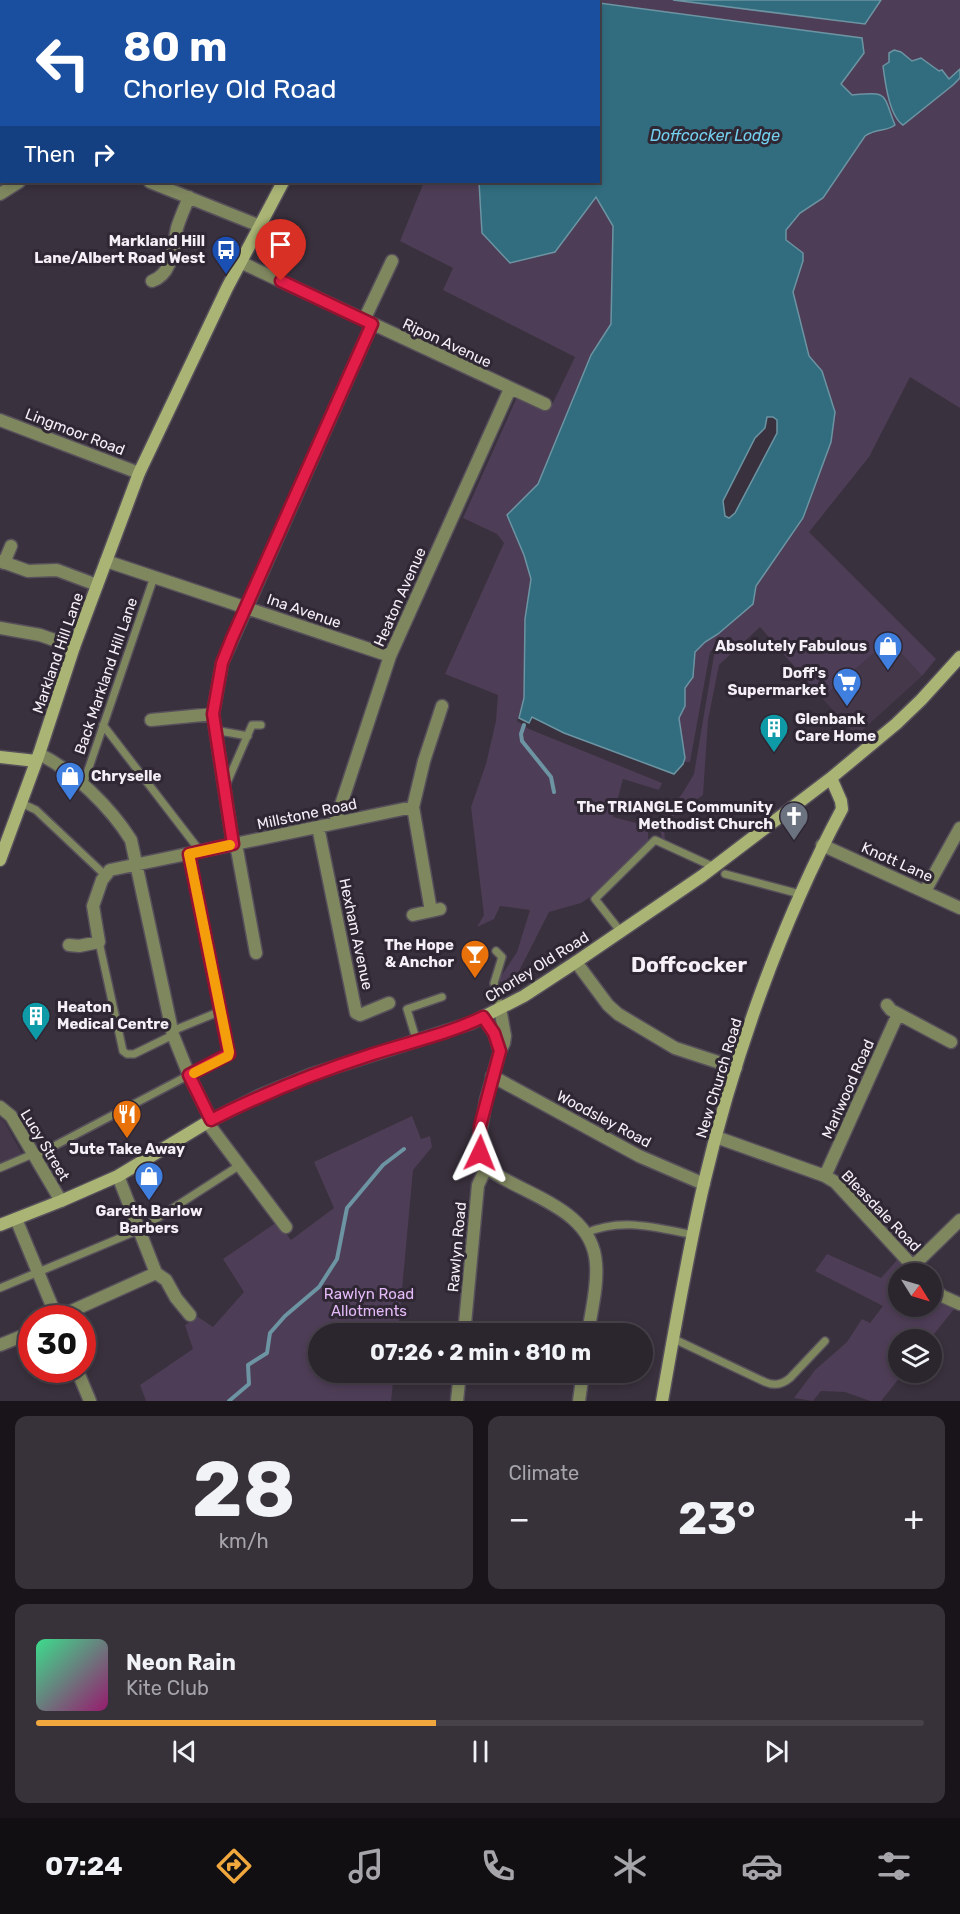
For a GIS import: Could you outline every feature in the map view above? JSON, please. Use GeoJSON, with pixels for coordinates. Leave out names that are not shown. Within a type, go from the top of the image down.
{"type":"FeatureCollection","features":[{"type":"Feature","properties":{"kind":"street"},"geometry":{"type":"LineString","coordinates":[[0,194],[17,183]]}},
{"type":"Feature","properties":{"kind":"street"},"geometry":{"type":"LineString","coordinates":[[153,183],[260,226]]}},
{"type":"Feature","properties":{"kind":"street","name":"Markland Hill Lane"},"geometry":{"type":"LineString","coordinates":[[0,860],[38,757],[74,647],[139,472],[240,262],[283,183]]}},
{"type":"Feature","properties":{"kind":"street"},"geometry":{"type":"LineString","coordinates":[[152,281],[158,279],[165,271],[168,245],[189,197]]}},
{"type":"Feature","properties":{"kind":"street"},"geometry":{"type":"LineString","coordinates":[[256,954],[214,730],[213,714],[222,663],[392,261]]}},
{"type":"Feature","properties":{"kind":"street","name":"Ripon Avenue"},"geometry":{"type":"LineString","coordinates":[[240,262],[545,404]]}},
{"type":"Feature","properties":{"kind":"street","name":"Heaton Avenue"},"geometry":{"type":"LineString","coordinates":[[335,823],[390,656],[510,389]]}},
{"type":"Feature","properties":{"kind":"street","name":"Lingmoor Road"},"geometry":{"type":"LineString","coordinates":[[0,420],[139,472]]}},
{"type":"Feature","properties":{"kind":"street"},"geometry":{"type":"LineString","coordinates":[[11,546],[2,562],[28,571],[57,570],[97,585]]}},
{"type":"Feature","properties":{"kind":"street","name":"Ina Avenue"},"geometry":{"type":"LineString","coordinates":[[106,561],[390,656]]}},
{"type":"Feature","properties":{"kind":"street"},"geometry":{"type":"LineString","coordinates":[[0,628],[40,635],[74,647]]}},
{"type":"Feature","properties":{"kind":"street","name":"Chorley Old Road"},"geometry":{"type":"LineString","coordinates":[[0,1225],[117,1176],[209,1121],[285,1084],[376,1053],[417,1042],[483,1017],[500,1008],[576,963],[621,932],[714,867],[831,778],[896,724],[960,657]]}},
{"type":"Feature","properties":{"kind":"street"},"geometry":{"type":"LineString","coordinates":[[413,915],[436,910],[413,807],[419,775],[441,723],[442,706]]}},
{"type":"Feature","properties":{"kind":"street"},"geometry":{"type":"LineString","coordinates":[[151,720],[213,714]]}},
{"type":"Feature","properties":{"kind":"street"},"geometry":{"type":"LineString","coordinates":[[0,757],[38,757],[57,763],[83,785],[126,832],[134,848],[173,1033],[189,1075],[209,1121],[286,1227]]}},
{"type":"Feature","properties":{"kind":"street","name":"New Church Road"},"geometry":{"type":"LineString","coordinates":[[663,1401],[704,1184],[736,1068],[800,894],[842,808],[831,778]]}},
{"type":"Feature","properties":{"kind":"street","name":"Millstone Road"},"geometry":{"type":"LineString","coordinates":[[105,875],[116,868],[413,807]]}},
{"type":"Feature","properties":{"kind":"street","name":"Hexham Avenue"},"geometry":{"type":"LineString","coordinates":[[318,827],[356,1013],[360,1015],[389,1003]]}},
{"type":"Feature","properties":{"kind":"street"},"geometry":{"type":"LineString","coordinates":[[925,891],[960,828]]}},
{"type":"Feature","properties":{"kind":"street","name":"Knott Lane"},"geometry":{"type":"LineString","coordinates":[[822,845],[960,908]]}},
{"type":"Feature","properties":{"kind":"street"},"geometry":{"type":"LineString","coordinates":[[69,945],[79,946],[99,942],[93,906],[105,875]]}},
{"type":"Feature","properties":{"kind":"street"},"geometry":{"type":"LineString","coordinates":[[576,963],[608,1005],[618,1014],[675,1048],[736,1068]]}},
{"type":"Feature","properties":{"kind":"street"},"geometry":{"type":"LineString","coordinates":[[887,1005],[898,1014],[951,1042]]}},
{"type":"Feature","properties":{"kind":"street"},"geometry":{"type":"LineString","coordinates":[[500,1008],[505,1036],[492,1076],[480,1126],[478,1145],[480,1153],[487,1166],[505,1179],[566,1212],[586,1233],[595,1254],[597,1266],[589,1323]]}},
{"type":"Feature","properties":{"kind":"street","name":"Marlwood Road"},"geometry":{"type":"LineString","coordinates":[[825,1176],[898,1014]]}},
{"type":"Feature","properties":{"kind":"street"},"geometry":{"type":"LineString","coordinates":[[483,1017],[494,1033],[500,1051]]}},
{"type":"Feature","properties":{"kind":"street","name":"Woodsley Road"},"geometry":{"type":"LineString","coordinates":[[492,1076],[639,1155],[704,1184]]}},
{"type":"Feature","properties":{"kind":"street","name":"Lucy Street"},"geometry":{"type":"LineString","coordinates":[[0,1107],[11,1116],[61,1201]]}},
{"type":"Feature","properties":{"kind":"street","name":"Bleasdale Road"},"geometry":{"type":"LineString","coordinates":[[716,1137],[825,1176],[843,1190],[910,1263]]}},
{"type":"Feature","properties":{"kind":"street","name":"Rawlyn Road"},"geometry":{"type":"LineString","coordinates":[[465,1323],[478,1185],[487,1166]]}},
{"type":"Feature","properties":{"kind":"street"},"geometry":{"type":"LineString","coordinates":[[117,1176],[156,1273],[166,1280],[176,1298],[190,1315]]}},
{"type":"Feature","properties":{"kind":"street"},"geometry":{"type":"LineString","coordinates":[[16,1219],[51,1305]]}},
{"type":"Feature","properties":{"kind":"street"},"geometry":{"type":"LineString","coordinates":[[922,1263],[960,1220]]}},
{"type":"Feature","properties":{"kind":"street"},"geometry":{"type":"LineString","coordinates":[[85,1305],[156,1273]]}},
{"type":"Feature","properties":{"kind":"street"},"geometry":{"type":"LineString","coordinates":[[942,1296],[960,1304]]}},
{"type":"Feature","properties":{"kind":"street"},"geometry":{"type":"LineString","coordinates":[[0,1344],[18,1337]]}},
{"type":"Feature","properties":{"kind":"street"},"geometry":{"type":"LineString","coordinates":[[82,1383],[90,1401]]}},
{"type":"Feature","properties":{"kind":"street"},"geometry":{"type":"LineString","coordinates":[[457,1401],[459,1383]]}},
{"type":"Feature","properties":{"kind":"street"},"geometry":{"type":"LineString","coordinates":[[579,1401],[581,1383]]}},
{"type":"Feature","properties":{"kind":"lane","name":"Back Markland Hill Lane"},"geometry":{"type":"LineString","coordinates":[[83,785],[154,577]]}},
{"type":"Feature","properties":{"kind":"lane"},"geometry":{"type":"LineString","coordinates":[[224,792],[252,725],[261,724]]}},
{"type":"Feature","properties":{"kind":"lane"},"geometry":{"type":"LineString","coordinates":[[0,1168],[34,1155],[228,1056],[229,1052],[194,852],[104,725]]}},
{"type":"Feature","properties":{"kind":"lane"},"geometry":{"type":"LineString","coordinates":[[214,730],[248,736]]}},
{"type":"Feature","properties":{"kind":"lane"},"geometry":{"type":"LineString","coordinates":[[21,803],[36,810],[105,875]]}},
{"type":"Feature","properties":{"kind":"lane"},"geometry":{"type":"LineString","coordinates":[[621,932],[595,899],[655,840],[714,867]]}},
{"type":"Feature","properties":{"kind":"lane"},"geometry":{"type":"LineString","coordinates":[[725,874],[800,894]]}},
{"type":"Feature","properties":{"kind":"lane"},"geometry":{"type":"LineString","coordinates":[[99,942],[122,1049],[127,1054],[134,1054],[221,1011]]}},
{"type":"Feature","properties":{"kind":"lane"},"geometry":{"type":"LineString","coordinates":[[496,951],[502,957],[494,983],[500,1008]]}},
{"type":"Feature","properties":{"kind":"lane"},"geometry":{"type":"LineString","coordinates":[[417,1042],[407,1009],[442,998]]}},
{"type":"Feature","properties":{"kind":"lane"},"geometry":{"type":"LineString","coordinates":[[0,1288],[139,1230],[240,1165]]}},
{"type":"Feature","properties":{"kind":"lane"},"geometry":{"type":"LineString","coordinates":[[586,1233],[605,1226],[625,1224],[694,1235]]}},
{"type":"Feature","properties":{"kind":"lane"},"geometry":{"type":"LineString","coordinates":[[674,1339],[765,1382],[777,1384],[785,1383],[825,1341]]}},
{"type":"Feature","properties":{"kind":"shaded area"},"geometry":{"type":"Polygon","coordinates":[[[889,640],[922,676],[856,736],[822,698],[889,640]]]}},
{"type":"Feature","properties":{"kind":"shaded area"},"geometry":{"type":"Polygon","coordinates":[[[0,1118],[4,1121],[22,1154],[0,1163],[0,1118]]]}},
{"type":"Feature","properties":{"kind":"green space"},"geometry":{"type":"Polygon","coordinates":[[[600,0],[673,0],[865,24],[881,0],[960,0],[960,408],[910,377],[869,457],[809,532],[936,659],[922,676],[889,640],[822,698],[760,627],[719,665],[708,720],[703,795],[671,819],[667,824],[665,838],[662,841],[659,820],[682,794],[694,774],[714,655],[726,642],[723,640],[710,652],[690,762],[684,762],[679,718],[685,706],[685,688],[693,677],[695,669],[693,660],[695,652],[753,604],[756,586],[804,518],[831,442],[835,412],[822,371],[810,357],[793,292],[803,261],[786,240],[786,230],[800,213],[823,198],[865,136],[875,130],[889,129],[878,93],[852,95],[840,83],[863,53],[862,38],[600,3],[600,0]]]}},
{"type":"Feature","properties":{"kind":"green space"},"geometry":{"type":"Polygon","coordinates":[[[424,183],[479,183],[482,233],[555,252],[596,196],[613,226],[611,324],[592,354],[538,484],[507,515],[524,555],[531,579],[525,619],[524,698],[517,721],[529,729],[662,783],[659,790],[623,779],[613,817],[648,826],[648,841],[595,894],[581,903],[549,912],[517,975],[521,981],[510,986],[498,981],[517,952],[530,910],[500,906],[494,919],[477,927],[484,915],[471,807],[486,764],[496,721],[498,695],[445,674],[504,543],[497,534],[463,518],[518,395],[550,409],[575,357],[443,290],[453,268],[400,241],[424,183]]]}},
{"type":"Feature","properties":{"kind":"green space","name":"Rawlyn Road Allotments"},"geometry":{"type":"Polygon","coordinates":[[[412,1116],[421,1139],[430,1136],[432,1147],[413,1170],[399,1323],[308,1323],[308,1383],[393,1383],[391,1401],[146,1401],[140,1385],[193,1349],[185,1325],[198,1317],[213,1327],[244,1292],[223,1259],[277,1222],[291,1240],[334,1208],[314,1162],[412,1116]]]}},
{"type":"Feature","properties":{"kind":"green space"},"geometry":{"type":"Polygon","coordinates":[[[827,1254],[881,1278],[888,1270],[888,1317],[942,1317],[942,1303],[955,1308],[938,1329],[888,1329],[888,1383],[895,1383],[881,1401],[870,1401],[845,1392],[821,1391],[813,1401],[794,1398],[815,1370],[847,1342],[862,1319],[870,1323],[883,1306],[815,1271],[827,1254]]]}},
{"type":"Feature","properties":{"kind":"water"},"geometry":{"type":"Polygon","coordinates":[[[673,0],[881,0],[865,24],[673,0]]]}},
{"type":"Feature","properties":{"kind":"water","name":"Doffcocker Lodge"},"geometry":{"type":"Polygon","coordinates":[[[600,3],[862,38],[864,53],[841,84],[852,95],[878,94],[882,97],[895,125],[865,136],[823,198],[800,213],[786,230],[786,240],[803,253],[803,261],[793,292],[809,356],[822,371],[835,412],[831,442],[803,518],[756,586],[753,604],[695,652],[693,677],[685,688],[685,706],[679,718],[685,758],[674,774],[564,733],[532,717],[529,723],[519,718],[524,698],[525,619],[531,579],[524,555],[507,515],[538,484],[591,355],[611,324],[613,226],[596,197],[555,252],[510,263],[482,233],[479,183],[600,183],[600,3]],[[767,417],[765,428],[755,438],[723,501],[725,516],[729,518],[735,513],[777,433],[777,420],[767,417]]]}},
{"type":"Feature","properties":{"kind":"water"},"geometry":{"type":"Polygon","coordinates":[[[894,50],[901,52],[912,61],[921,58],[939,71],[942,70],[949,79],[960,69],[960,78],[953,85],[903,125],[891,106],[883,66],[889,62],[889,53],[894,50]]]}},
{"type":"Feature","properties":{"kind":"waterway"},"geometry":{"type":"LineString","coordinates":[[524,725],[521,734],[522,741],[551,777],[554,792]]}},
{"type":"Feature","properties":{"kind":"waterway"},"geometry":{"type":"LineString","coordinates":[[229,1401],[249,1384],[248,1365],[267,1353],[270,1333],[285,1316],[319,1287],[337,1259],[347,1208],[383,1165],[404,1149]]}},
{"type":"Feature","properties":{"kind":"slow traffic"},"geometry":{"type":"LineString","coordinates":[[194,1073],[228,1056],[229,1052],[189,854],[230,845]]}},
{"type":"Feature","properties":{"kind":"place","name":"Markland Hill Lane/Albert Road West"},"geometry":{"type":"Point","coordinates":[226,276]}},
{"type":"Feature","properties":{"kind":"place","name":"Absolutely Fabulous"},"geometry":{"type":"Point","coordinates":[888,672]}},
{"type":"Feature","properties":{"kind":"place","name":"Doff's Supermarket"},"geometry":{"type":"Point","coordinates":[847,708]}},
{"type":"Feature","properties":{"kind":"place","name":"Glenbank Care Home"},"geometry":{"type":"Point","coordinates":[774,754]}},
{"type":"Feature","properties":{"kind":"place","name":"Chryselle"},"geometry":{"type":"Point","coordinates":[70,802]}},
{"type":"Feature","properties":{"kind":"place","name":"The TRIANGLE Community Methodist Church"},"geometry":{"type":"Point","coordinates":[794,842]}},
{"type":"Feature","properties":{"kind":"place","name":"The Hope & Anchor"},"geometry":{"type":"Point","coordinates":[475,980]}},
{"type":"Feature","properties":{"kind":"place","name":"Heaton Medical Centre"},"geometry":{"type":"Point","coordinates":[36,1042]}},
{"type":"Feature","properties":{"kind":"place","name":"Jute Take Away"},"geometry":{"type":"Point","coordinates":[127,1140]}},
{"type":"Feature","properties":{"kind":"place","name":"Gareth Barlow Barbers"},"geometry":{"type":"Point","coordinates":[149,1202]}},
{"type":"Feature","properties":{"kind":"district","name":"Doffcocker"},"geometry":{"type":"Point","coordinates":[689,965]}},
{"type":"Feature","properties":{"kind":"route"},"geometry":{"type":"LineString","coordinates":[[281,281],[372,324],[222,663],[213,722],[233,844],[189,854],[229,1054],[189,1075],[211,1120],[297,1080],[376,1053],[417,1042],[483,1017],[498,1041],[500,1051],[480,1126],[478,1145],[480,1153]]}}]}
